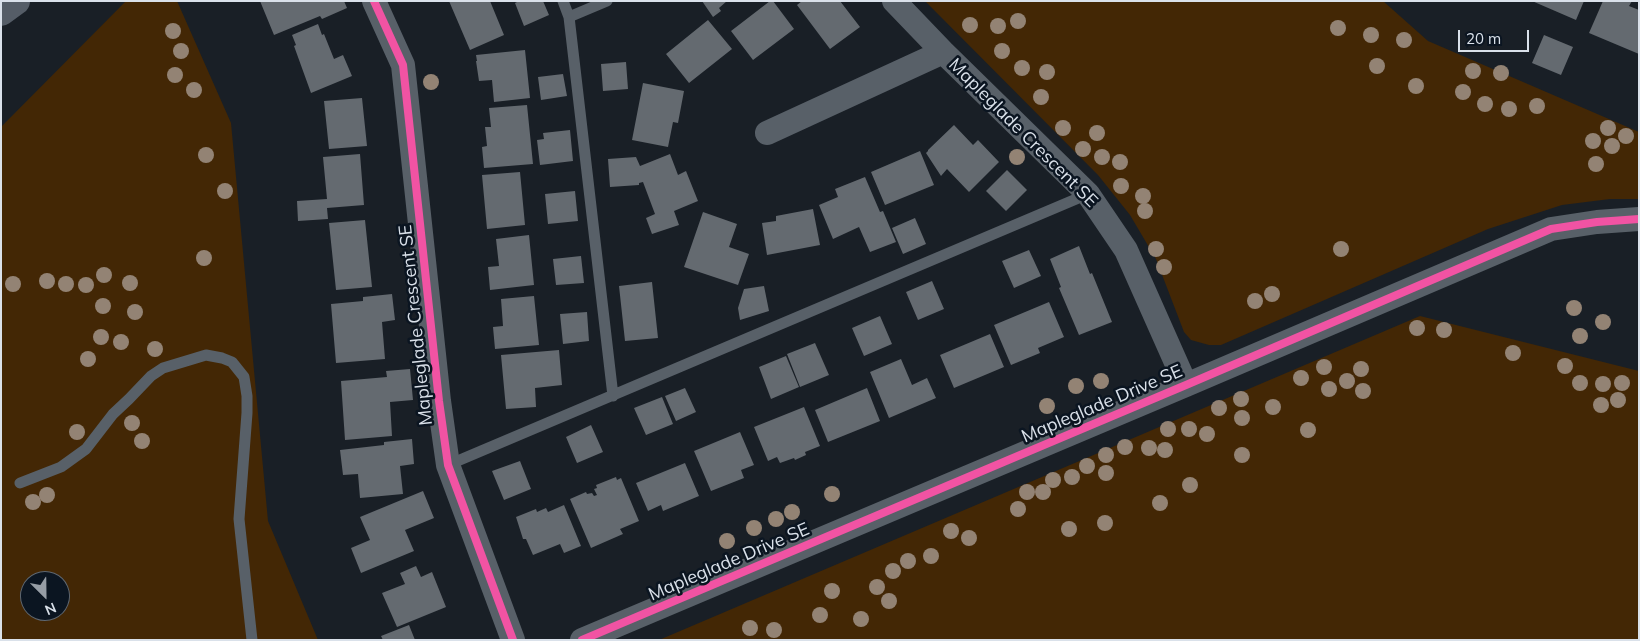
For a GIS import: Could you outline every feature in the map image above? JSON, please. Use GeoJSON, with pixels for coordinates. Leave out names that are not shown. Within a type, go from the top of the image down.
{"type":"FeatureCollection","features":[{"type":"Feature","properties":{"kind":"highway"},"geometry":{"type":"LineString","coordinates":[[1,12],[16,1]]}},
{"type":"Feature","properties":{"kind":"street","name":"Mapleglade Crescent SE"},"geometry":{"type":"LineString","coordinates":[[374,1],[403,65],[439,401],[448,465],[513,640]]}},
{"type":"Feature","properties":{"kind":"street","name":"Mapleglade Crescent SE"},"geometry":{"type":"LineString","coordinates":[[894,1],[943,52],[1088,194],[1126,250],[1186,385]]}},
{"type":"Feature","properties":{"kind":"street"},"geometry":{"type":"LineString","coordinates":[[767,133],[943,52]]}},
{"type":"Feature","properties":{"kind":"street","name":"Mapleglade Drive SE"},"geometry":{"type":"LineString","coordinates":[[582,640],[1551,229],[1597,222],[1639,219]]}},
{"type":"Feature","properties":{"kind":"lane"},"geometry":{"type":"LineString","coordinates":[[563,1],[569,17],[613,396]]}},
{"type":"Feature","properties":{"kind":"lane"},"geometry":{"type":"LineString","coordinates":[[569,17],[607,1]]}},
{"type":"Feature","properties":{"kind":"lane"},"geometry":{"type":"LineString","coordinates":[[448,465],[1088,194]]}},
{"type":"Feature","properties":{"kind":"lane"},"geometry":{"type":"LineString","coordinates":[[20,483],[60,467],[86,449],[113,414],[151,376],[163,368],[206,355],[232,362],[244,378],[247,396],[239,519],[252,640]]}},
{"type":"Feature","properties":{"kind":"shaded area"},"geometry":{"type":"Polygon","coordinates":[[[126,1],[177,1],[231,123],[268,521],[318,640],[1,640],[1,127],[126,1]]]}},
{"type":"Feature","properties":{"kind":"shaded area"},"geometry":{"type":"Polygon","coordinates":[[[925,1],[1383,1],[1428,41],[1639,132],[1639,199],[1610,199],[1562,205],[1488,229],[1221,345],[1209,345],[1191,340],[1184,332],[1156,259],[1130,215],[1098,175],[925,1]]]}},
{"type":"Feature","properties":{"kind":"shaded area"},"geometry":{"type":"Polygon","coordinates":[[[1420,316],[1639,371],[1639,640],[659,640],[1420,316]]]}},
{"type":"Feature","properties":{"kind":"building"},"geometry":{"type":"Polygon","coordinates":[[[260,1],[344,1],[347,8],[322,19],[320,16],[274,35],[260,1]]]}},
{"type":"Feature","properties":{"kind":"building"},"geometry":{"type":"Polygon","coordinates":[[[449,1],[490,1],[504,35],[470,50],[449,1]]]}},
{"type":"Feature","properties":{"kind":"building"},"geometry":{"type":"Polygon","coordinates":[[[519,1],[543,1],[549,15],[524,26],[515,3],[519,1]]]}},
{"type":"Feature","properties":{"kind":"building"},"geometry":{"type":"Polygon","coordinates":[[[702,1],[727,1],[719,8],[721,11],[713,17],[702,1]]]}},
{"type":"Feature","properties":{"kind":"building"},"geometry":{"type":"Polygon","coordinates":[[[770,1],[773,1],[794,29],[753,60],[731,31],[770,1]]]}},
{"type":"Feature","properties":{"kind":"building"},"geometry":{"type":"Polygon","coordinates":[[[802,1],[840,1],[860,27],[830,49],[797,5],[802,1]]]}},
{"type":"Feature","properties":{"kind":"building"},"geometry":{"type":"Polygon","coordinates":[[[1532,1],[1584,1],[1576,20],[1532,1]]]}},
{"type":"Feature","properties":{"kind":"building"},"geometry":{"type":"Polygon","coordinates":[[[1603,1],[1632,1],[1629,6],[1639,10],[1639,54],[1589,33],[1603,1]]]}},
{"type":"Feature","properties":{"kind":"building"},"geometry":{"type":"Polygon","coordinates":[[[708,20],[732,49],[689,83],[666,54],[708,20]]]}},
{"type":"Feature","properties":{"kind":"building"},"geometry":{"type":"Polygon","coordinates":[[[318,24],[334,59],[343,55],[352,76],[311,93],[294,46],[296,45],[292,35],[318,24]]]}},
{"type":"Feature","properties":{"kind":"building"},"geometry":{"type":"Polygon","coordinates":[[[1544,35],[1573,47],[1561,75],[1532,63],[1544,35]]]}},
{"type":"Feature","properties":{"kind":"building"},"geometry":{"type":"Polygon","coordinates":[[[525,50],[530,98],[494,102],[492,80],[479,81],[476,55],[525,50]]]}},
{"type":"Feature","properties":{"kind":"building"},"geometry":{"type":"Polygon","coordinates":[[[626,62],[628,89],[603,91],[601,64],[626,62]]]}},
{"type":"Feature","properties":{"kind":"building"},"geometry":{"type":"Polygon","coordinates":[[[563,74],[567,96],[541,100],[538,77],[563,74]]]}},
{"type":"Feature","properties":{"kind":"building"},"geometry":{"type":"Polygon","coordinates":[[[643,83],[684,91],[678,123],[673,122],[668,147],[632,140],[643,83]]]}},
{"type":"Feature","properties":{"kind":"building"},"geometry":{"type":"Polygon","coordinates":[[[362,98],[367,146],[329,149],[324,101],[362,98]]]}},
{"type":"Feature","properties":{"kind":"building"},"geometry":{"type":"Polygon","coordinates":[[[527,105],[533,164],[484,168],[482,147],[487,146],[485,127],[491,127],[489,108],[527,105]]]}},
{"type":"Feature","properties":{"kind":"building"},"geometry":{"type":"Polygon","coordinates":[[[954,125],[973,145],[978,140],[999,162],[969,192],[947,169],[941,176],[926,153],[954,125]]]}},
{"type":"Feature","properties":{"kind":"building"},"geometry":{"type":"Polygon","coordinates":[[[570,130],[573,161],[540,165],[537,140],[544,139],[543,133],[570,130]]]}},
{"type":"Feature","properties":{"kind":"building"},"geometry":{"type":"Polygon","coordinates":[[[920,151],[934,185],[885,205],[871,172],[920,151]]]}},
{"type":"Feature","properties":{"kind":"building"},"geometry":{"type":"Polygon","coordinates":[[[360,154],[364,205],[327,208],[328,219],[298,221],[297,201],[327,199],[323,157],[360,154]]]}},
{"type":"Feature","properties":{"kind":"building"},"geometry":{"type":"Polygon","coordinates":[[[670,154],[678,175],[686,171],[698,201],[674,211],[679,225],[652,234],[646,218],[655,214],[643,182],[639,183],[639,185],[610,187],[608,159],[636,157],[640,166],[670,154]]]}},
{"type":"Feature","properties":{"kind":"building"},"geometry":{"type":"Polygon","coordinates":[[[1007,170],[1027,190],[1006,211],[986,191],[1007,170]]]}},
{"type":"Feature","properties":{"kind":"building"},"geometry":{"type":"Polygon","coordinates":[[[520,172],[525,225],[487,229],[482,175],[520,172]]]}},
{"type":"Feature","properties":{"kind":"building"},"geometry":{"type":"Polygon","coordinates":[[[865,177],[880,212],[883,211],[896,242],[870,252],[859,227],[833,239],[819,205],[838,197],[835,189],[865,177]]]}},
{"type":"Feature","properties":{"kind":"building"},"geometry":{"type":"Polygon","coordinates":[[[575,191],[578,221],[548,224],[545,194],[575,191]]]}},
{"type":"Feature","properties":{"kind":"building"},"geometry":{"type":"Polygon","coordinates":[[[813,209],[820,245],[767,255],[762,223],[776,221],[776,216],[813,209]]]}},
{"type":"Feature","properties":{"kind":"building"},"geometry":{"type":"Polygon","coordinates":[[[703,212],[737,224],[729,247],[749,254],[738,285],[684,267],[703,212]]]}},
{"type":"Feature","properties":{"kind":"building"},"geometry":{"type":"Polygon","coordinates":[[[915,218],[926,244],[903,254],[892,228],[915,218]]]}},
{"type":"Feature","properties":{"kind":"building"},"geometry":{"type":"Polygon","coordinates":[[[365,220],[372,287],[336,290],[329,223],[365,220]]]}},
{"type":"Feature","properties":{"kind":"building"},"geometry":{"type":"Polygon","coordinates":[[[529,235],[534,285],[490,290],[488,267],[499,266],[496,239],[529,235]]]}},
{"type":"Feature","properties":{"kind":"building"},"geometry":{"type":"Polygon","coordinates":[[[1079,246],[1112,322],[1079,335],[1059,288],[1061,287],[1050,259],[1079,246]]]}},
{"type":"Feature","properties":{"kind":"building"},"geometry":{"type":"Polygon","coordinates":[[[1029,250],[1041,276],[1014,288],[1002,261],[1029,250]]]}},
{"type":"Feature","properties":{"kind":"building"},"geometry":{"type":"Polygon","coordinates":[[[581,256],[584,283],[556,285],[553,259],[581,256]]]}},
{"type":"Feature","properties":{"kind":"building"},"geometry":{"type":"Polygon","coordinates":[[[932,281],[944,309],[918,320],[906,292],[932,281]]]}},
{"type":"Feature","properties":{"kind":"building"},"geometry":{"type":"Polygon","coordinates":[[[652,282],[658,338],[625,341],[619,286],[652,282]]]}},
{"type":"Feature","properties":{"kind":"building"},"geometry":{"type":"Polygon","coordinates":[[[764,286],[769,311],[740,320],[738,308],[744,289],[764,286]]]}},
{"type":"Feature","properties":{"kind":"building"},"geometry":{"type":"Polygon","coordinates":[[[392,294],[395,320],[382,322],[385,359],[336,363],[331,304],[363,301],[363,297],[392,294]]]}},
{"type":"Feature","properties":{"kind":"building"},"geometry":{"type":"Polygon","coordinates":[[[534,296],[539,345],[495,349],[493,327],[503,326],[501,299],[534,296]]]}},
{"type":"Feature","properties":{"kind":"building"},"geometry":{"type":"Polygon","coordinates":[[[1049,302],[1064,337],[1038,348],[1040,353],[1011,365],[994,325],[1049,302]]]}},
{"type":"Feature","properties":{"kind":"building"},"geometry":{"type":"Polygon","coordinates":[[[587,312],[589,341],[563,344],[560,314],[587,312]]]}},
{"type":"Feature","properties":{"kind":"building"},"geometry":{"type":"Polygon","coordinates":[[[880,316],[892,344],[864,356],[852,328],[880,316]]]}},
{"type":"Feature","properties":{"kind":"building"},"geometry":{"type":"Polygon","coordinates":[[[990,334],[1004,367],[954,388],[940,355],[990,334]]]}},
{"type":"Feature","properties":{"kind":"building"},"geometry":{"type":"Polygon","coordinates":[[[815,343],[829,375],[800,387],[787,354],[815,343]]]}},
{"type":"Feature","properties":{"kind":"building"},"geometry":{"type":"Polygon","coordinates":[[[559,350],[562,385],[535,388],[536,407],[506,409],[501,355],[559,350]]]}},
{"type":"Feature","properties":{"kind":"building"},"geometry":{"type":"Polygon","coordinates":[[[786,356],[799,387],[771,399],[759,367],[786,356]]]}},
{"type":"Feature","properties":{"kind":"building"},"geometry":{"type":"Polygon","coordinates":[[[901,359],[912,385],[927,378],[936,398],[889,418],[870,372],[901,359]]]}},
{"type":"Feature","properties":{"kind":"building"},"geometry":{"type":"Polygon","coordinates":[[[410,369],[413,400],[390,402],[392,436],[345,440],[341,381],[387,377],[386,371],[410,369]]]}},
{"type":"Feature","properties":{"kind":"building"},"geometry":{"type":"Polygon","coordinates":[[[685,388],[696,412],[676,421],[665,396],[685,388]]]}},
{"type":"Feature","properties":{"kind":"building"},"geometry":{"type":"Polygon","coordinates":[[[867,388],[880,421],[828,442],[815,410],[867,388]]]}},
{"type":"Feature","properties":{"kind":"building"},"geometry":{"type":"Polygon","coordinates":[[[662,397],[673,424],[646,435],[634,408],[662,397]]]}},
{"type":"Feature","properties":{"kind":"building"},"geometry":{"type":"Polygon","coordinates":[[[804,407],[820,446],[805,452],[806,455],[795,460],[794,458],[780,463],[777,457],[768,461],[754,427],[804,407]]]}},
{"type":"Feature","properties":{"kind":"building"},"geometry":{"type":"Polygon","coordinates":[[[591,425],[603,452],[577,463],[566,437],[591,425]]]}},
{"type":"Feature","properties":{"kind":"building"},"geometry":{"type":"Polygon","coordinates":[[[740,432],[754,465],[741,470],[744,478],[711,491],[694,451],[740,432]]]}},
{"type":"Feature","properties":{"kind":"building"},"geometry":{"type":"Polygon","coordinates":[[[412,439],[414,464],[400,466],[403,494],[360,498],[358,474],[343,475],[340,450],[384,445],[384,442],[412,439]]]}},
{"type":"Feature","properties":{"kind":"building"},"geometry":{"type":"Polygon","coordinates":[[[520,461],[531,489],[504,500],[492,471],[520,461]]]}},
{"type":"Feature","properties":{"kind":"building"},"geometry":{"type":"Polygon","coordinates":[[[685,463],[699,496],[663,511],[661,505],[648,511],[636,483],[685,463]]]}},
{"type":"Feature","properties":{"kind":"building"},"geometry":{"type":"Polygon","coordinates":[[[616,477],[617,480],[621,478],[639,521],[620,529],[623,534],[591,548],[570,499],[586,492],[587,494],[592,493],[594,496],[597,495],[594,489],[597,488],[596,485],[616,477]]]}},
{"type":"Feature","properties":{"kind":"building"},"geometry":{"type":"Polygon","coordinates":[[[423,491],[434,518],[405,530],[414,551],[361,573],[351,548],[370,540],[360,517],[423,491]]]}},
{"type":"Feature","properties":{"kind":"building"},"geometry":{"type":"Polygon","coordinates":[[[564,505],[581,546],[564,553],[560,544],[533,555],[526,539],[523,539],[516,517],[536,509],[537,512],[546,508],[548,512],[564,505]]]}},
{"type":"Feature","properties":{"kind":"building"},"geometry":{"type":"Polygon","coordinates":[[[416,566],[421,577],[432,572],[446,607],[397,627],[382,593],[405,584],[400,573],[416,566]]]}},
{"type":"Feature","properties":{"kind":"building"},"geometry":{"type":"Polygon","coordinates":[[[409,625],[415,640],[383,640],[381,636],[409,625]]]}},
{"type":"Feature","properties":{"kind":"cycle path"},"geometry":{"type":"LineString","coordinates":[[374,1],[403,65],[439,401],[448,465],[513,640]]}},
{"type":"Feature","properties":{"kind":"cycle path"},"geometry":{"type":"LineString","coordinates":[[582,640],[1551,229],[1597,222],[1639,219]]}}]}
